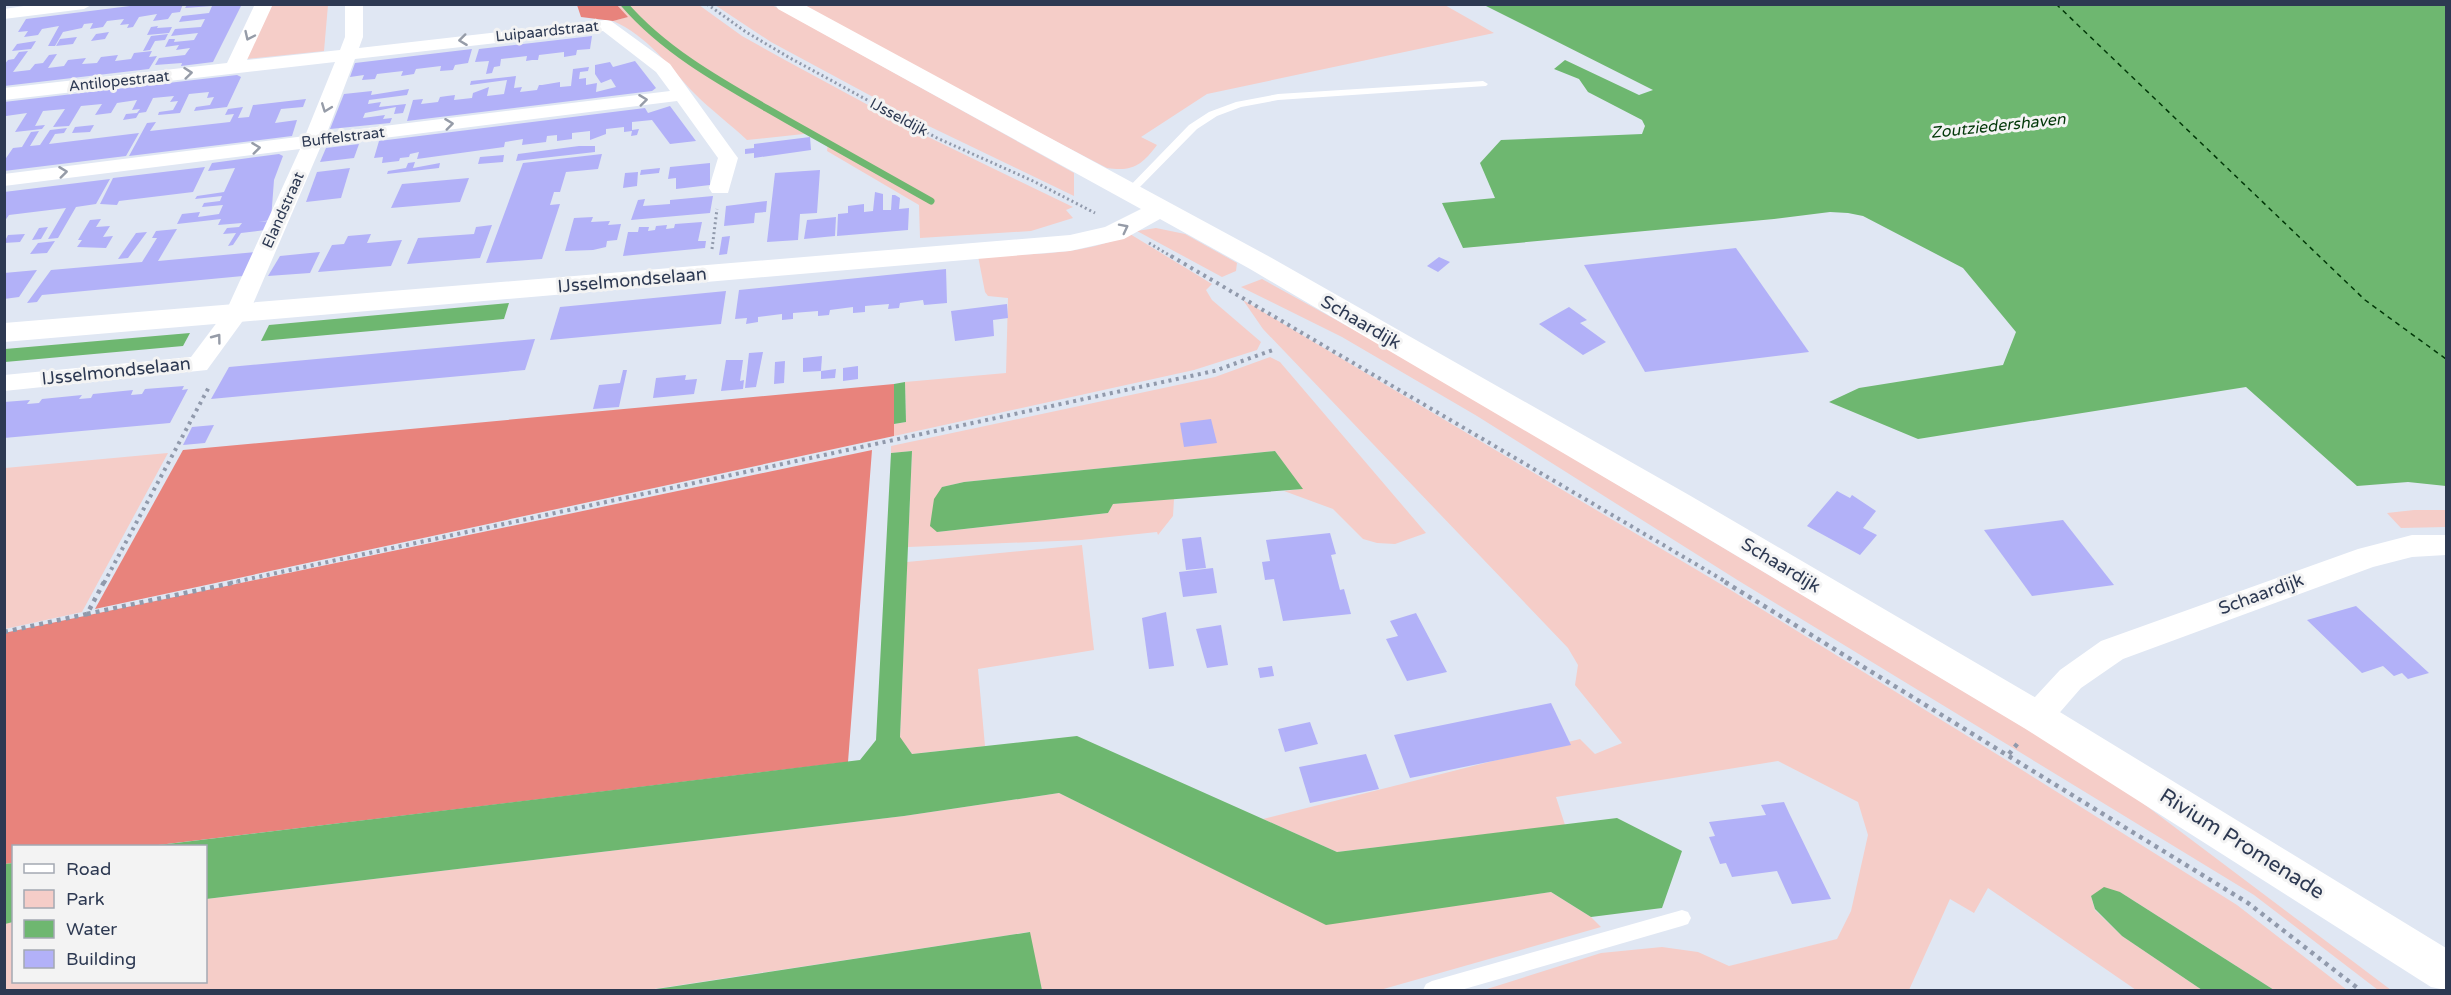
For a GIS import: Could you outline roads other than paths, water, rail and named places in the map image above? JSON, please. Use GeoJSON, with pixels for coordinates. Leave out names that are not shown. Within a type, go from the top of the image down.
{"type":"FeatureCollection","features":[{"type":"Feature","properties":{"kind":"street"},"geometry":{"type":"LineString","coordinates":[[4,14],[84,4]]}},
{"type":"Feature","properties":{"kind":"street"},"geometry":{"type":"LineString","coordinates":[[234,68],[264,4]]}},
{"type":"Feature","properties":{"kind":"street","name":"Elandstraat"},"geometry":{"type":"LineString","coordinates":[[238,311],[314,140],[354,37],[354,4]]}},
{"type":"Feature","properties":{"kind":"street"},"geometry":{"type":"LineString","coordinates":[[786,4],[1130,192]]}},
{"type":"Feature","properties":{"kind":"street","name":"Luipaardstraat"},"geometry":{"type":"LineString","coordinates":[[234,68],[346,53],[605,25],[663,68],[728,159],[727,171],[720,188]]}},
{"type":"Feature","properties":{"kind":"street","name":"Antilopestraat"},"geometry":{"type":"LineString","coordinates":[[4,94],[234,68]]}},
{"type":"Feature","properties":{"kind":"street","name":"Buffelstraat"},"geometry":{"type":"LineString","coordinates":[[4,180],[681,95]]}},
{"type":"Feature","properties":{"kind":"street","name":"Schaardijk"},"geometry":{"type":"LineString","coordinates":[[1130,192],[1677,504],[2037,717],[2061,685],[2082,667],[2112,650],[2368,556],[2412,546],[2446,545]]}},
{"type":"Feature","properties":{"kind":"street","name":"IJsselmondselaan"},"geometry":{"type":"LineString","coordinates":[[1026,245],[1061,235],[1100,215],[1130,192]]}},
{"type":"Feature","properties":{"kind":"street","name":"IJsselmondselaan"},"geometry":{"type":"LineString","coordinates":[[4,333],[238,311],[1081,241],[1124,229],[1160,208]]}},
{"type":"Feature","properties":{"kind":"street","name":"IJsselmondselaan"},"geometry":{"type":"LineString","coordinates":[[4,383],[198,364],[238,311]]}},
{"type":"Feature","properties":{"kind":"street","name":"Rivium Promenade"},"geometry":{"type":"LineString","coordinates":[[2037,717],[2446,972]]}},
{"type":"Feature","properties":{"kind":"lane"},"geometry":{"type":"LineString","coordinates":[[1130,192],[1193,127],[1214,114],[1239,104],[1278,97],[1483,84]]}},
{"type":"Feature","properties":{"kind":"lane"},"geometry":{"type":"LineString","coordinates":[[1432,990],[1682,918]]}},
{"type":"Feature","properties":{"kind":"water","name":"Zoutziedershaven"},"geometry":{"type":"Polygon","coordinates":[[[1484,5],[2446,5],[2446,486],[2408,482],[2357,486],[2246,387],[1918,439],[1829,402],[1859,388],[2003,365],[2016,332],[1963,268],[1863,216],[1830,212],[1463,248],[1442,203],[1495,198],[1480,163],[1501,140],[1642,134],[1645,126],[1642,120],[1588,92],[1579,79],[1554,69],[1565,60],[1639,95],[1653,90],[1484,5]]]}},
{"type":"Feature","properties":{"kind":"water"},"geometry":{"type":"Polygon","coordinates":[[[509,303],[504,319],[261,341],[269,325],[509,303]]]}},
{"type":"Feature","properties":{"kind":"water"},"geometry":{"type":"Polygon","coordinates":[[[190,333],[183,346],[5,362],[5,349],[190,333]]]}},
{"type":"Feature","properties":{"kind":"water"},"geometry":{"type":"Polygon","coordinates":[[[905,382],[906,422],[894,424],[894,384],[905,382]]]}},
{"type":"Feature","properties":{"kind":"water"},"geometry":{"type":"Polygon","coordinates":[[[912,451],[900,737],[912,754],[1077,736],[1337,852],[1617,818],[1682,851],[1662,908],[1591,917],[1551,892],[1326,925],[1059,793],[904,816],[207,899],[207,845],[159,845],[860,760],[876,740],[891,453],[912,451]]]}},
{"type":"Feature","properties":{"kind":"water"},"geometry":{"type":"Polygon","coordinates":[[[1275,451],[1303,489],[1113,504],[1108,513],[937,532],[930,526],[934,499],[942,487],[964,482],[1275,451]]]}},
{"type":"Feature","properties":{"kind":"water"},"geometry":{"type":"Polygon","coordinates":[[[12,863],[12,922],[5,924],[5,864],[12,863]]]}},
{"type":"Feature","properties":{"kind":"water"},"geometry":{"type":"Polygon","coordinates":[[[2104,887],[2120,892],[2274,990],[2202,990],[2122,936],[2095,909],[2091,896],[2104,887]]]}},
{"type":"Feature","properties":{"kind":"water"},"geometry":{"type":"Polygon","coordinates":[[[1030,932],[1042,990],[649,990],[670,987],[1030,932]]]}},
{"type":"Feature","properties":{"kind":"waterway"},"geometry":{"type":"LineString","coordinates":[[624,4],[660,39],[701,69],[765,108],[931,201]]}}]}
